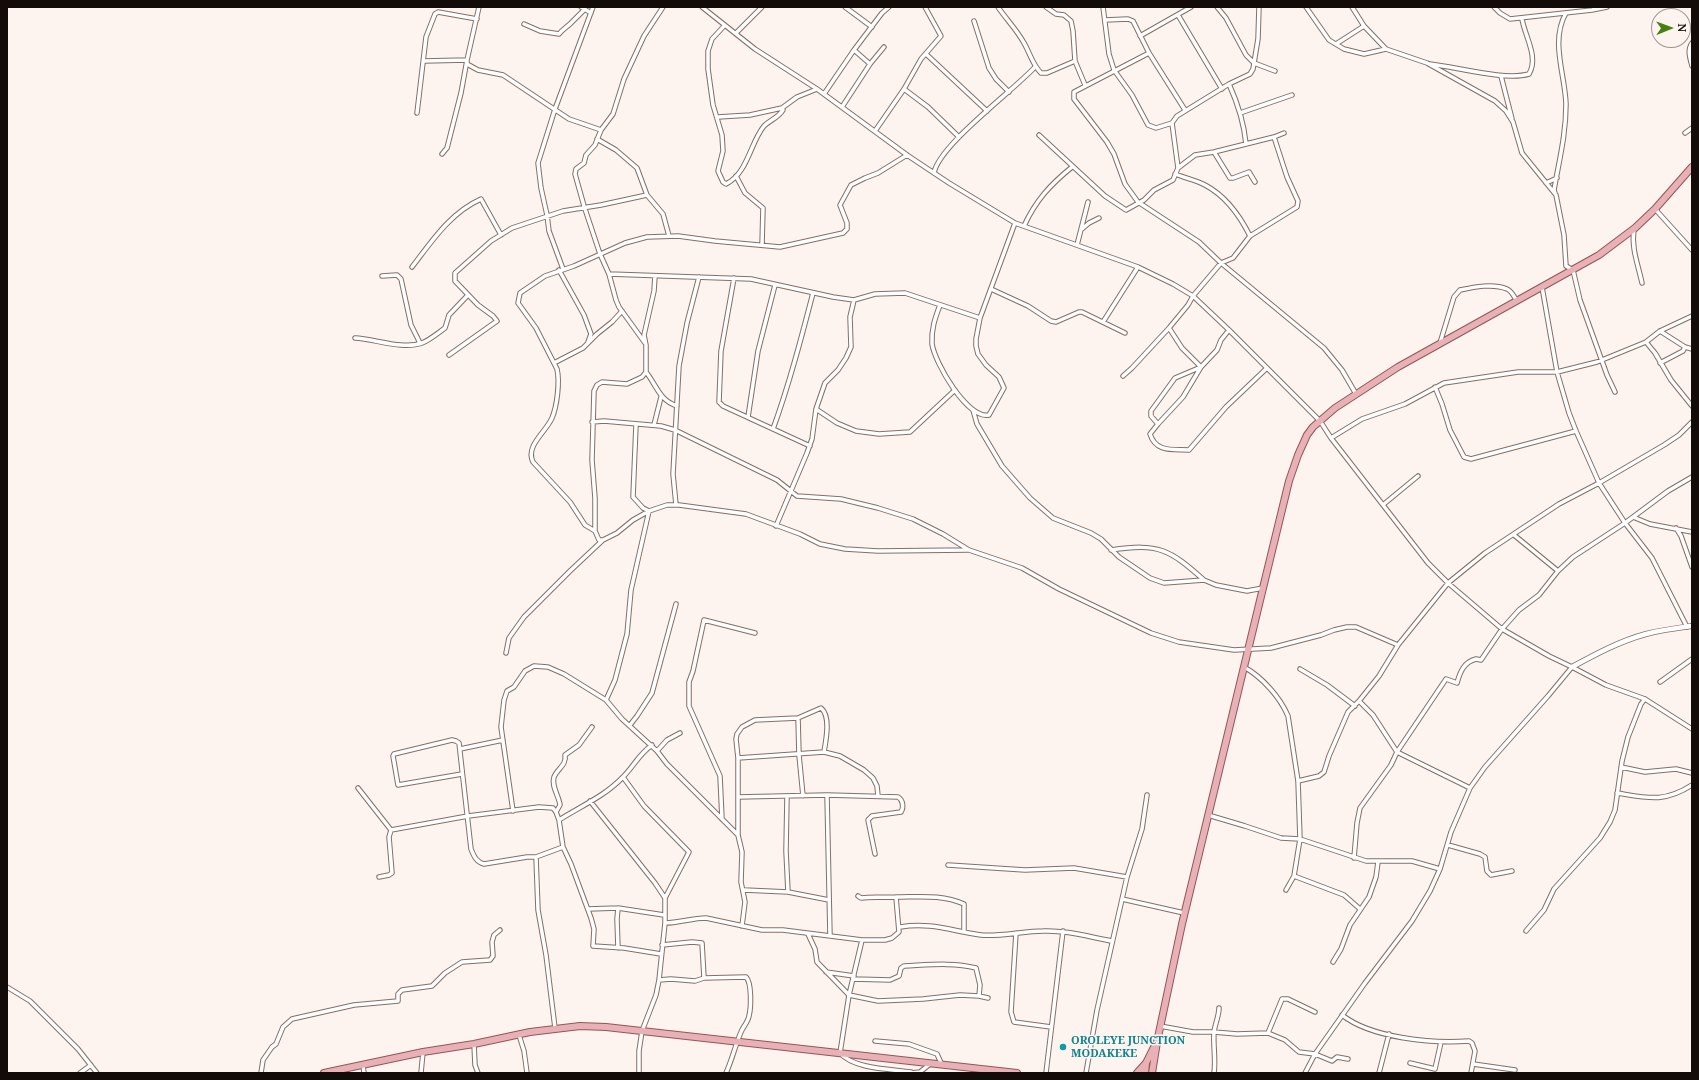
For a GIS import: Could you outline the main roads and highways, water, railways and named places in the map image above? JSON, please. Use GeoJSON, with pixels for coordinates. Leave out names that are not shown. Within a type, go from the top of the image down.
{"type":"FeatureCollection","features":[{"type":"Feature","properties":{"kind":"main road"},"geometry":{"type":"LineString","coordinates":[[1153,1072],[1156,1042],[1184,913],[1289,481],[1307,435],[1320,420],[1334,408],[1398,367],[1598,255],[1634,228],[1655,209],[1692,168]]}},
{"type":"Feature","properties":{"kind":"main road"},"geometry":{"type":"LineString","coordinates":[[324,1073],[423,1052],[474,1044],[555,1028],[580,1026],[606,1026],[840,1052],[993,1072],[1017,1073]]}},
{"type":"Feature","properties":{"kind":"main road"},"geometry":{"type":"LineString","coordinates":[[1137,1073],[1146,1063],[1156,1042]]}},
{"type":"Feature","properties":{"kind":"main road"},"geometry":{"type":"LineString","coordinates":[[1145,1073],[1146,1063]]}},
{"type":"Feature","properties":{"kind":"place","name":"OROLEYE JUNCTION MODAKEKE"},"geometry":{"type":"Point","coordinates":[1063,1047]}}]}
